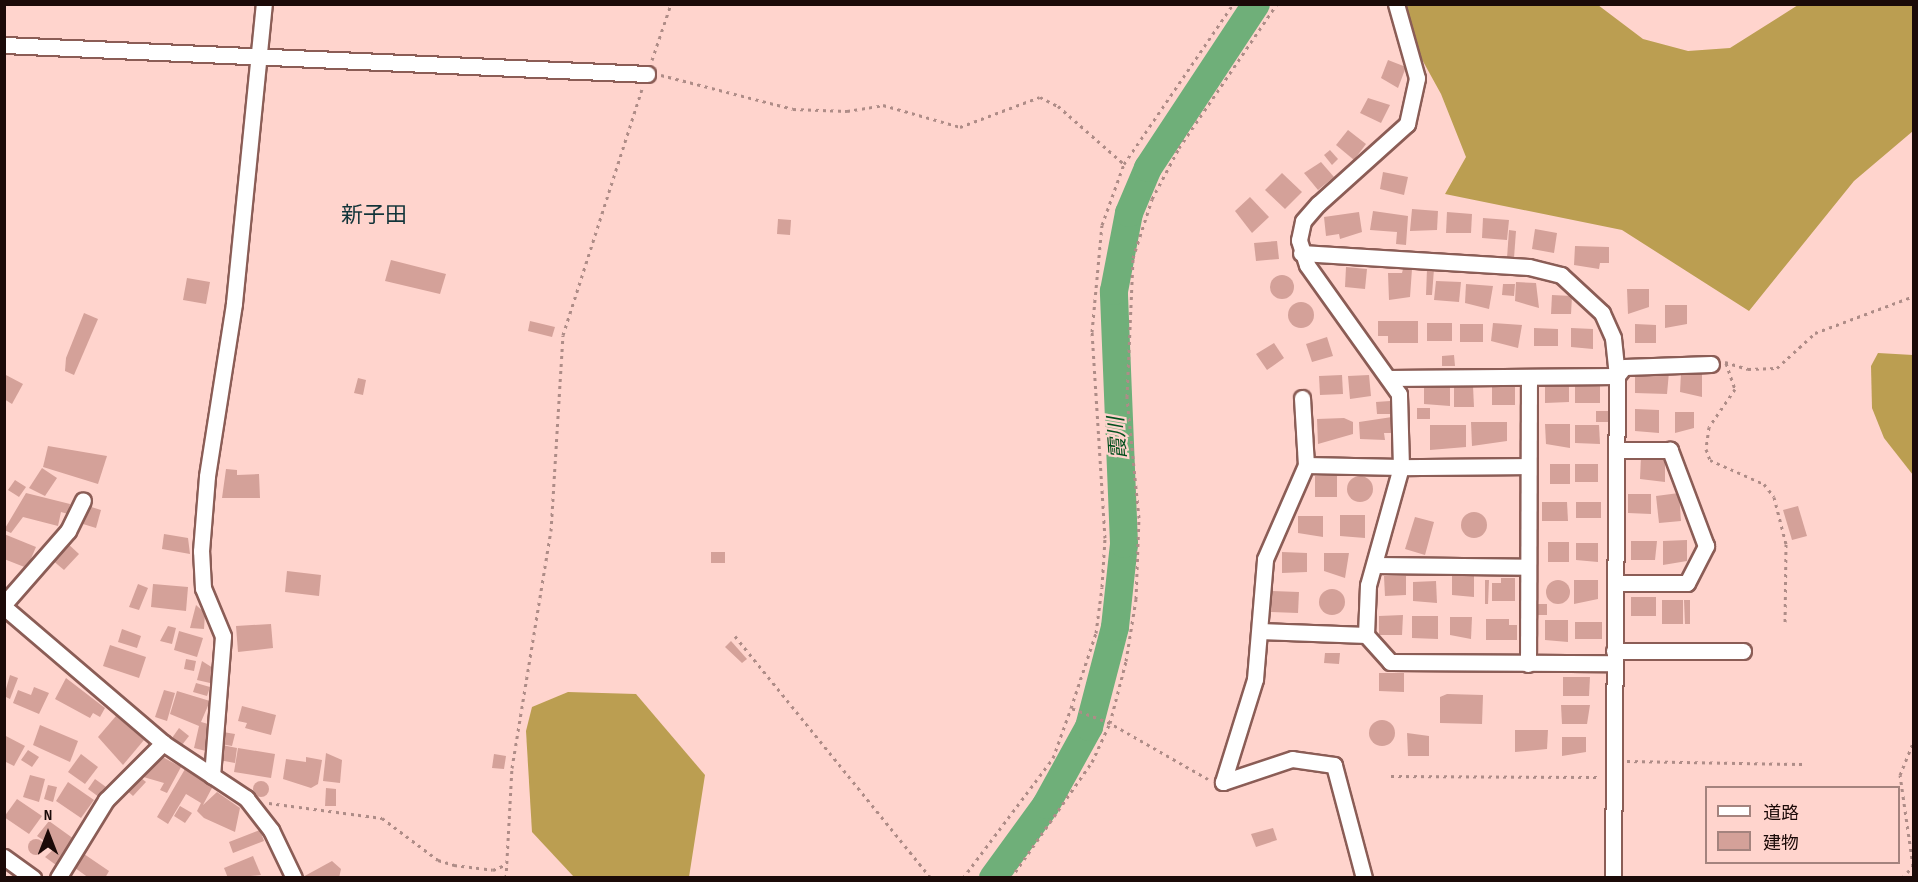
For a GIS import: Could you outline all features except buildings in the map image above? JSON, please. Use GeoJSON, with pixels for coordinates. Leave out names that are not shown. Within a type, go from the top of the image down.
{"type":"FeatureCollection","features":[{"type":"Feature","properties":{"kind":"street"},"geometry":{"type":"LineString","coordinates":[[212,776],[223,636],[202,588],[201,551],[262,56],[264,4]]}},
{"type":"Feature","properties":{"kind":"street"},"geometry":{"type":"LineString","coordinates":[[1396,4],[1415,59],[1413,110],[1397,137],[1303,221],[1301,253],[1399,394],[1403,420],[1401,467],[1376,565],[1368,585],[1366,634],[1390,662],[1528,664],[1613,657],[1743,651]]}},
{"type":"Feature","properties":{"kind":"street"},"geometry":{"type":"LineString","coordinates":[[4,45],[647,74]]}},
{"type":"Feature","properties":{"kind":"street"},"geometry":{"type":"LineString","coordinates":[[1301,253],[1529,267],[1562,275],[1602,313],[1613,338],[1617,376],[1613,878]]}},
{"type":"Feature","properties":{"kind":"street"},"geometry":{"type":"LineString","coordinates":[[1617,376],[1624,367],[1718,363]]}},
{"type":"Feature","properties":{"kind":"street"},"geometry":{"type":"LineString","coordinates":[[1388,378],[1617,376]]}},
{"type":"Feature","properties":{"kind":"street"},"geometry":{"type":"LineString","coordinates":[[1528,664],[1529,377]]}},
{"type":"Feature","properties":{"kind":"street"},"geometry":{"type":"LineString","coordinates":[[1223,782],[1253,686],[1265,559],[1306,465],[1302,398]]}},
{"type":"Feature","properties":{"kind":"street"},"geometry":{"type":"LineString","coordinates":[[1616,583],[1687,583],[1706,546],[1670,450],[1617,450]]}},
{"type":"Feature","properties":{"kind":"street"},"geometry":{"type":"LineString","coordinates":[[1306,465],[1528,466]]}},
{"type":"Feature","properties":{"kind":"street"},"geometry":{"type":"LineString","coordinates":[[83,500],[68,531],[4,605],[163,743],[253,806],[294,878]]}},
{"type":"Feature","properties":{"kind":"street"},"geometry":{"type":"LineString","coordinates":[[1376,565],[1528,567]]}},
{"type":"Feature","properties":{"kind":"street"},"geometry":{"type":"LineString","coordinates":[[1260,631],[1366,634]]}},
{"type":"Feature","properties":{"kind":"street"},"geometry":{"type":"LineString","coordinates":[[58,878],[106,800],[163,743]]}},
{"type":"Feature","properties":{"kind":"street"},"geometry":{"type":"LineString","coordinates":[[1223,782],[1292,759],[1334,765],[1364,878]]}},
{"type":"Feature","properties":{"kind":"street"},"geometry":{"type":"LineString","coordinates":[[4,857],[33,878]]}},
{"type":"Feature","properties":{"kind":"path"},"geometry":{"type":"LineString","coordinates":[[506,878],[512,768],[551,531],[563,335],[671,4]]}},
{"type":"Feature","properties":{"kind":"path"},"geometry":{"type":"LineString","coordinates":[[963,878],[1053,758],[1096,633],[1102,587],[1094,280],[1102,225],[1124,164],[1233,4]]}},
{"type":"Feature","properties":{"kind":"path"},"geometry":{"type":"LineString","coordinates":[[1011,878],[1068,801],[1110,723],[1136,599],[1139,518],[1127,397],[1133,258],[1152,199],[1179,148],[1277,4]]}},
{"type":"Feature","properties":{"kind":"path"},"geometry":{"type":"LineString","coordinates":[[647,74],[694,80],[793,109],[847,111],[883,105],[960,127],[1040,97],[1058,106],[1124,164]]}},
{"type":"Feature","properties":{"kind":"path"},"geometry":{"type":"LineString","coordinates":[[1718,363],[1748,369],[1777,368],[1815,333],[1914,297]]}},
{"type":"Feature","properties":{"kind":"path"},"geometry":{"type":"LineString","coordinates":[[1718,363],[1735,389],[1709,427],[1706,449],[1710,460],[1764,484],[1779,507],[1786,544],[1785,622]]}},
{"type":"Feature","properties":{"kind":"path"},"geometry":{"type":"LineString","coordinates":[[735,636],[931,878]]}},
{"type":"Feature","properties":{"kind":"path"},"geometry":{"type":"LineString","coordinates":[[1071,708],[1110,723],[1209,780],[1223,782]]}},
{"type":"Feature","properties":{"kind":"path"},"geometry":{"type":"LineString","coordinates":[[1902,878],[1913,866],[1900,775],[1914,741]]}},
{"type":"Feature","properties":{"kind":"path"},"geometry":{"type":"LineString","coordinates":[[1613,761],[1805,764]]}},
{"type":"Feature","properties":{"kind":"path"},"geometry":{"type":"LineString","coordinates":[[1391,776],[1613,777]]}},
{"type":"Feature","properties":{"kind":"path"},"geometry":{"type":"LineString","coordinates":[[253,806],[262,802],[382,818],[438,860],[493,870],[507,864]]}},
{"type":"Feature","properties":{"kind":"shaded area"},"geometry":{"type":"Polygon","coordinates":[[[1392,5],[1598,5],[1643,39],[1688,51],[1730,48],[1798,5],[1913,5],[1913,131],[1854,181],[1749,311],[1622,230],[1445,194],[1466,157],[1441,94],[1392,5]]]}},
{"type":"Feature","properties":{"kind":"shaded area"},"geometry":{"type":"Polygon","coordinates":[[[1878,353],[1913,355],[1913,475],[1884,438],[1872,408],[1871,366],[1878,353]]]}},
{"type":"Feature","properties":{"kind":"shaded area"},"geometry":{"type":"Polygon","coordinates":[[[568,692],[636,694],[705,775],[689,877],[574,877],[532,832],[526,731],[532,707],[568,692]]]}},
{"type":"Feature","properties":{"kind":"waterway","name":"霞川"},"geometry":{"type":"LineString","coordinates":[[993,878],[1046,805],[1089,727],[1115,627],[1124,544],[1114,291],[1129,213],[1148,168],[1256,4]]}},
{"type":"Feature","properties":{"kind":"district","name":"新子田"},"geometry":{"type":"Point","coordinates":[374,216]}}]}
